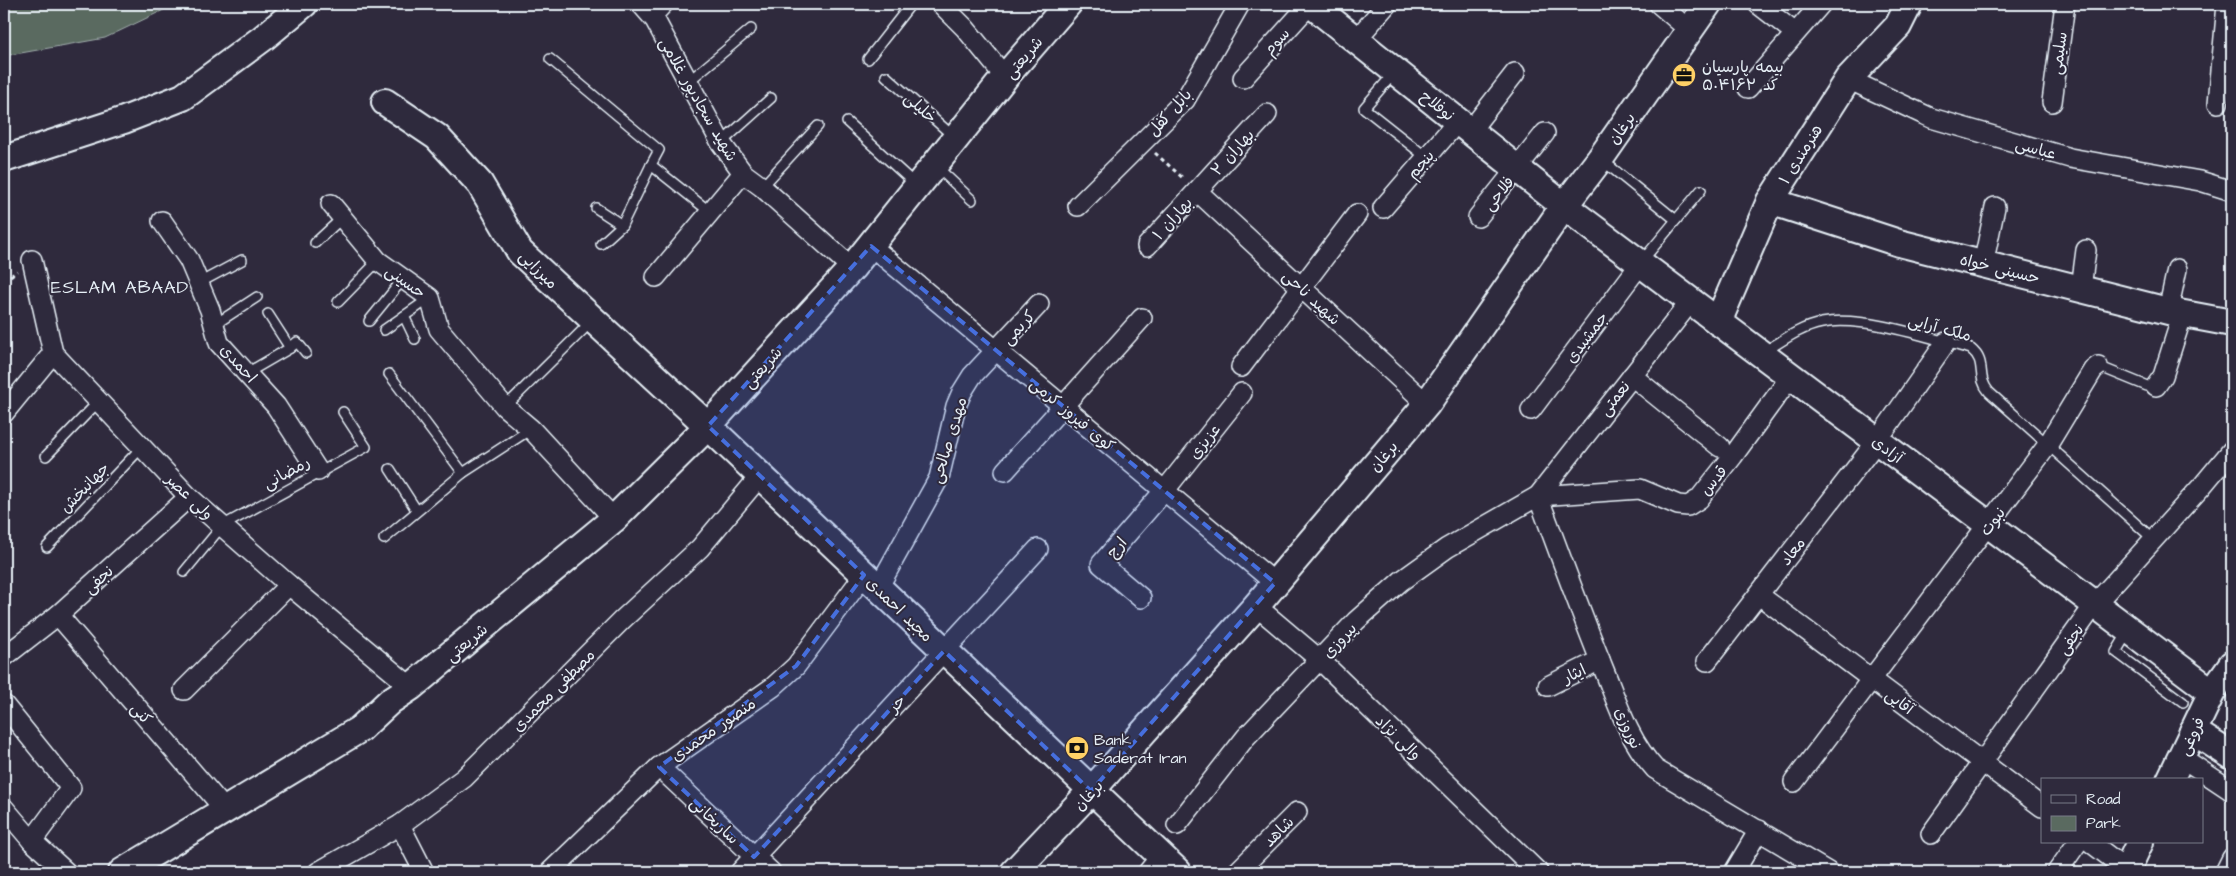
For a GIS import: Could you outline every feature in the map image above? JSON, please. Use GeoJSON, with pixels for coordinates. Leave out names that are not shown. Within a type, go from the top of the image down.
{"type":"FeatureCollection","features":[{"type":"Feature","properties":{"kind":"street"},"geometry":{"type":"LineString","coordinates":[[4,159],[124,120],[183,97],[263,38],[304,4]]}},
{"type":"Feature","properties":{"kind":"street","name":"شهید سجادپور غلامی"},"geometry":{"type":"LineString","coordinates":[[642,4],[656,20],[721,143],[743,173],[762,187],[852,268]]}},
{"type":"Feature","properties":{"kind":"street"},"geometry":{"type":"LineString","coordinates":[[941,4],[965,28],[1005,77]]}},
{"type":"Feature","properties":{"kind":"street","name":"شریعتی"},"geometry":{"type":"LineString","coordinates":[[122,872],[360,729],[390,701],[411,687],[614,519],[708,426],[852,268],[1005,77],[1068,4]]}},
{"type":"Feature","properties":{"kind":"street","name":"بابل کفل"},"geometry":{"type":"LineString","coordinates":[[1078,206],[1185,100],[1240,4]]}},
{"type":"Feature","properties":{"kind":"street","name":"نوفلاح"},"geometry":{"type":"LineString","coordinates":[[1311,4],[1564,206]]}},
{"type":"Feature","properties":{"kind":"street","name":"سوم"},"geometry":{"type":"LineString","coordinates":[[1243,78],[1311,4]]}},
{"type":"Feature","properties":{"kind":"street"},"geometry":{"type":"LineString","coordinates":[[1356,40],[1387,4]]}},
{"type":"Feature","properties":{"kind":"street"},"geometry":{"type":"LineString","coordinates":[[1659,4],[1690,30]]}},
{"type":"Feature","properties":{"kind":"street","name":"برغان"},"geometry":{"type":"LineString","coordinates":[[1014,872],[1091,791],[1256,606],[1428,404],[1564,206],[1600,159],[1708,4]]}},
{"type":"Feature","properties":{"kind":"street"},"geometry":{"type":"LineString","coordinates":[[1758,4],[1794,32]]}},
{"type":"Feature","properties":{"kind":"street"},"geometry":{"type":"LineString","coordinates":[[1748,88],[1794,32],[1821,4]]}},
{"type":"Feature","properties":{"kind":"street","name":"هنرمندی ۱"},"geometry":{"type":"LineString","coordinates":[[1718,322],[1770,201],[1848,79],[1898,26],[1909,4]]}},
{"type":"Feature","properties":{"kind":"street","name":"سلیمی"},"geometry":{"type":"LineString","coordinates":[[2052,102],[2065,4]]}},
{"type":"Feature","properties":{"kind":"street"},"geometry":{"type":"LineString","coordinates":[[2218,103],[2227,4]]}},
{"type":"Feature","properties":{"kind":"street","name":"پنجم"},"geometry":{"type":"LineString","coordinates":[[1383,208],[1426,157],[1464,126],[1515,73]]}},
{"type":"Feature","properties":{"kind":"street","name":"عباسی"},"geometry":{"type":"LineString","coordinates":[[1848,79],[1931,118],[2070,158],[2200,181],[2232,191]]}},
{"type":"Feature","properties":{"kind":"street","name":"میرزایی"},"geometry":{"type":"LineString","coordinates":[[385,102],[437,137],[480,184],[520,252],[708,426]]}},
{"type":"Feature","properties":{"kind":"street","name":"بهاران ۲"},"geometry":{"type":"LineString","coordinates":[[1197,191],[1267,114]]}},
{"type":"Feature","properties":{"kind":"street","name":"فلاحی"},"geometry":{"type":"LineString","coordinates":[[1478,217],[1545,133]]}},
{"type":"Feature","properties":{"kind":"street"},"geometry":{"type":"LineString","coordinates":[[656,276],[743,173]]}},
{"type":"Feature","properties":{"kind":"street","name":"بهاران ۱"},"geometry":{"type":"LineString","coordinates":[[1147,246],[1197,191]]}},
{"type":"Feature","properties":{"kind":"street","name":"شهید ناحی"},"geometry":{"type":"LineString","coordinates":[[1197,191],[1428,404]]}},
{"type":"Feature","properties":{"kind":"street","name":"حسینی خواه"},"geometry":{"type":"LineString","coordinates":[[1770,201],[1899,244],[2175,312],[2232,323]]}},
{"type":"Feature","properties":{"kind":"street","name":"آزادی"},"geometry":{"type":"LineString","coordinates":[[1564,206],[2212,692]]}},
{"type":"Feature","properties":{"kind":"street"},"geometry":{"type":"LineString","coordinates":[[1983,265],[1995,207]]}},
{"type":"Feature","properties":{"kind":"street","name":"حسینی"},"geometry":{"type":"LineString","coordinates":[[336,211],[378,261],[430,298],[439,329],[505,408],[531,429],[614,519]]}},
{"type":"Feature","properties":{"kind":"street"},"geometry":{"type":"LineString","coordinates":[[1241,367],[1357,214]]}},
{"type":"Feature","properties":{"kind":"street","name":"احمدی"},"geometry":{"type":"LineString","coordinates":[[162,220],[189,260],[214,324],[219,343],[276,406],[318,472]]}},
{"type":"Feature","properties":{"kind":"street","name":"کوی فیروز کرمی"},"geometry":{"type":"LineString","coordinates":[[871,246],[1276,583]]}},
{"type":"Feature","properties":{"kind":"street"},"geometry":{"type":"LineString","coordinates":[[2081,288],[2086,250]]}},
{"type":"Feature","properties":{"kind":"street"},"geometry":{"type":"LineString","coordinates":[[4,413],[53,353],[32,260]]}},
{"type":"Feature","properties":{"kind":"street","name":"جمشیدی"},"geometry":{"type":"LineString","coordinates":[[1530,410],[1641,264]]}},
{"type":"Feature","properties":{"kind":"street","name":"نبوت"},"geometry":{"type":"LineString","coordinates":[[2156,386],[2163,376],[2175,312],[2177,269]]}},
{"type":"Feature","properties":{"kind":"street","name":"نعمتی"},"geometry":{"type":"LineString","coordinates":[[1538,496],[1690,301]]}},
{"type":"Feature","properties":{"kind":"street","name":"کریمی"},"geometry":{"type":"LineString","coordinates":[[996,350],[1039,304]]}},
{"type":"Feature","properties":{"kind":"street"},"geometry":{"type":"LineString","coordinates":[[1005,471],[1142,318]]}},
{"type":"Feature","properties":{"kind":"street","name":"معاد"},"geometry":{"type":"LineString","coordinates":[[1708,661],[1877,441],[1946,342]]}},
{"type":"Feature","properties":{"kind":"street","name":"مهدی صالحی"},"geometry":{"type":"LineString","coordinates":[[871,582],[939,478],[956,406],[962,392],[972,376],[996,350]]}},
{"type":"Feature","properties":{"kind":"street","name":"ولی عصر"},"geometry":{"type":"LineString","coordinates":[[53,353],[189,497],[288,585],[411,687]]}},
{"type":"Feature","properties":{"kind":"street","name":"نبوت"},"geometry":{"type":"LineString","coordinates":[[1794,782],[2047,446],[2093,370],[2098,366]]}},
{"type":"Feature","properties":{"kind":"street"},"geometry":{"type":"LineString","coordinates":[[1632,376],[1720,447]]}},
{"type":"Feature","properties":{"kind":"street","name":"قدس"},"geometry":{"type":"LineString","coordinates":[[1538,496],[1640,489],[1678,505],[1688,506],[1698,499],[1733,456],[1791,376]]}},
{"type":"Feature","properties":{"kind":"street","name":"عزیزی"},"geometry":{"type":"LineString","coordinates":[[1165,490],[1242,393]]}},
{"type":"Feature","properties":{"kind":"street","name":"مجید احمدی"},"geometry":{"type":"LineString","coordinates":[[708,426],[1091,791],[1162,867]]}},
{"type":"Feature","properties":{"kind":"street","name":"نجفی"},"geometry":{"type":"LineString","coordinates":[[1931,834],[2095,604],[2231,456]]}},
{"type":"Feature","properties":{"kind":"street","name":"مصطفی محمدی"},"geometry":{"type":"LineString","coordinates":[[318,872],[400,825],[464,778],[622,620],[700,548],[760,476]]}},
{"type":"Feature","properties":{"kind":"street","name":"ارج"},"geometry":{"type":"LineString","coordinates":[[1141,598],[1101,564],[1165,490]]}},
{"type":"Feature","properties":{"kind":"street","name":"پیروزی"},"geometry":{"type":"LineString","coordinates":[[1177,825],[1246,737],[1356,621],[1401,581],[1447,548],[1538,496]]}},
{"type":"Feature","properties":{"kind":"street","name":"نوروزی"},"geometry":{"type":"LineString","coordinates":[[1538,496],[1632,740],[1654,769],[1828,872]]}},
{"type":"Feature","properties":{"kind":"street","name":"نجفی"},"geometry":{"type":"LineString","coordinates":[[4,657],[58,615],[189,497]]}},
{"type":"Feature","properties":{"kind":"street","name":"حر"},"geometry":{"type":"LineString","coordinates":[[740,872],[1038,549]]}},
{"type":"Feature","properties":{"kind":"street","name":"منصور محمدی"},"geometry":{"type":"LineString","coordinates":[[550,872],[659,767],[773,687],[796,666],[871,582]]}},
{"type":"Feature","properties":{"kind":"street"},"geometry":{"type":"LineString","coordinates":[[184,690],[288,585]]}},
{"type":"Feature","properties":{"kind":"street","name":"آقایی"},"geometry":{"type":"LineString","coordinates":[[1758,595],[2041,806]]}},
{"type":"Feature","properties":{"kind":"street","name":"والی نژاد"},"geometry":{"type":"LineString","coordinates":[[1256,606],[1320,660],[1538,872]]}},
{"type":"Feature","properties":{"kind":"street","name":"کنی"},"geometry":{"type":"LineString","coordinates":[[58,615],[226,811]]}},
{"type":"Feature","properties":{"kind":"street","name":"ایثار"},"geometry":{"type":"LineString","coordinates":[[1548,686],[1600,660]]}},
{"type":"Feature","properties":{"kind":"street"},"geometry":{"type":"LineString","coordinates":[[2212,692],[2232,664]]}},
{"type":"Feature","properties":{"kind":"street","name":"شریعتی"},"geometry":{"type":"LineString","coordinates":[[149,872],[370,743],[399,715],[411,687]]}},
{"type":"Feature","properties":{"kind":"street","name":"فروغی"},"geometry":{"type":"LineString","coordinates":[[2175,768],[2212,692]]}},
{"type":"Feature","properties":{"kind":"street"},"geometry":{"type":"LineString","coordinates":[[4,705],[71,788],[32,840]]}},
{"type":"Feature","properties":{"kind":"street"},"geometry":{"type":"LineString","coordinates":[[2193,731],[2232,756]]}},
{"type":"Feature","properties":{"kind":"street","name":"ساریخانی"},"geometry":{"type":"LineString","coordinates":[[659,767],[771,872]]}},
{"type":"Feature","properties":{"kind":"street"},"geometry":{"type":"LineString","coordinates":[[2175,768],[2200,778]]}},
{"type":"Feature","properties":{"kind":"street"},"geometry":{"type":"LineString","coordinates":[[2204,780],[2232,791]]}},
{"type":"Feature","properties":{"kind":"street"},"geometry":{"type":"LineString","coordinates":[[4,808],[32,840],[66,872]]}},
{"type":"Feature","properties":{"kind":"street","name":"شاهد"},"geometry":{"type":"LineString","coordinates":[[1237,872],[1297,812]]}},
{"type":"Feature","properties":{"kind":"street"},"geometry":{"type":"LineString","coordinates":[[400,825],[424,872]]}},
{"type":"Feature","properties":{"kind":"street"},"geometry":{"type":"LineString","coordinates":[[1734,872],[1759,830]]}},
{"type":"Feature","properties":{"kind":"street"},"geometry":{"type":"LineString","coordinates":[[2057,872],[2077,844]]}},
{"type":"Feature","properties":{"kind":"street"},"geometry":{"type":"LineString","coordinates":[[2092,844],[2126,871],[2139,844]]}},
{"type":"Feature","properties":{"kind":"street"},"geometry":{"type":"LineString","coordinates":[[2225,872],[2232,858]]}},
{"type":"Feature","properties":{"kind":"lane"},"geometry":{"type":"LineString","coordinates":[[656,20],[670,4]]}},
{"type":"Feature","properties":{"kind":"lane"},"geometry":{"type":"LineString","coordinates":[[868,59],[911,4]]}},
{"type":"Feature","properties":{"kind":"lane"},"geometry":{"type":"LineString","coordinates":[[689,82],[751,28]]}},
{"type":"Feature","properties":{"kind":"lane"},"geometry":{"type":"LineString","coordinates":[[550,60],[660,150],[622,225],[601,244]]}},
{"type":"Feature","properties":{"kind":"lane"},"geometry":{"type":"LineString","coordinates":[[1396,71],[1364,108],[1426,157]]}},
{"type":"Feature","properties":{"kind":"lane","name":"خلیلی"},"geometry":{"type":"LineString","coordinates":[[886,76],[956,138]]}},
{"type":"Feature","properties":{"kind":"lane"},"geometry":{"type":"LineString","coordinates":[[721,143],[771,98]]}},
{"type":"Feature","properties":{"kind":"lane"},"geometry":{"type":"LineString","coordinates":[[847,122],[918,187]]}},
{"type":"Feature","properties":{"kind":"lane"},"geometry":{"type":"LineString","coordinates":[[762,187],[818,126]]}},
{"type":"Feature","properties":{"kind":"lane"},"geometry":{"type":"LineString","coordinates":[[1600,159],[1676,220]]}},
{"type":"Feature","properties":{"kind":"lane"},"geometry":{"type":"LineString","coordinates":[[651,165],[710,212]]}},
{"type":"Feature","properties":{"kind":"lane"},"geometry":{"type":"LineString","coordinates":[[935,165],[972,200]]}},
{"type":"Feature","properties":{"kind":"lane"},"geometry":{"type":"LineString","coordinates":[[1641,264],[1701,190]]}},
{"type":"Feature","properties":{"kind":"lane"},"geometry":{"type":"LineString","coordinates":[[596,208],[622,225]]}},
{"type":"Feature","properties":{"kind":"lane"},"geometry":{"type":"LineString","coordinates":[[315,243],[336,211]]}},
{"type":"Feature","properties":{"kind":"lane"},"geometry":{"type":"LineString","coordinates":[[198,283],[242,260]]}},
{"type":"Feature","properties":{"kind":"lane"},"geometry":{"type":"LineString","coordinates":[[338,302],[378,261]]}},
{"type":"Feature","properties":{"kind":"lane"},"geometry":{"type":"LineString","coordinates":[[369,321],[404,278]]}},
{"type":"Feature","properties":{"kind":"lane"},"geometry":{"type":"LineString","coordinates":[[214,324],[257,297]]}},
{"type":"Feature","properties":{"kind":"lane"},"geometry":{"type":"LineString","coordinates":[[384,330],[430,298]]}},
{"type":"Feature","properties":{"kind":"lane"},"geometry":{"type":"LineString","coordinates":[[268,314],[290,348]]}},
{"type":"Feature","properties":{"kind":"lane"},"geometry":{"type":"LineString","coordinates":[[404,316],[415,339]]}},
{"type":"Feature","properties":{"kind":"lane"},"geometry":{"type":"LineString","coordinates":[[505,408],[592,320]]}},
{"type":"Feature","properties":{"kind":"lane","name":"ملک آرایی"},"geometry":{"type":"LineString","coordinates":[[1760,353],[1804,328],[1823,323],[1863,323],[1971,349],[1977,354],[1981,362],[1980,374],[1984,386],[2047,446],[2153,539]]}},
{"type":"Feature","properties":{"kind":"lane"},"geometry":{"type":"LineString","coordinates":[[247,373],[297,342],[306,353]]}},
{"type":"Feature","properties":{"kind":"lane","name":"نبوت"},"geometry":{"type":"LineString","coordinates":[[2098,366],[2148,386],[2156,386]]}},
{"type":"Feature","properties":{"kind":"lane"},"geometry":{"type":"LineString","coordinates":[[389,374],[463,473]]}},
{"type":"Feature","properties":{"kind":"lane"},"geometry":{"type":"LineString","coordinates":[[46,456],[100,401]]}},
{"type":"Feature","properties":{"kind":"lane","name":"رمضانی"},"geometry":{"type":"LineString","coordinates":[[222,526],[366,447],[343,412]]}},
{"type":"Feature","properties":{"kind":"lane"},"geometry":{"type":"LineString","coordinates":[[384,538],[463,473],[531,429]]}},
{"type":"Feature","properties":{"kind":"lane","name":"جهانبخش"},"geometry":{"type":"LineString","coordinates":[[47,547],[142,447]]}},
{"type":"Feature","properties":{"kind":"lane"},"geometry":{"type":"LineString","coordinates":[[390,468],[417,511]]}},
{"type":"Feature","properties":{"kind":"lane"},"geometry":{"type":"LineString","coordinates":[[184,572],[222,526]]}},
{"type":"Feature","properties":{"kind":"lane"},"geometry":{"type":"LineString","coordinates":[[2129,630],[2116,652],[2183,702]]}},
{"type":"Feature","properties":{"kind":"path"},"geometry":{"type":"LineString","coordinates":[[1143,141],[1197,191]]}},
{"type":"Feature","properties":{"kind":"highlighted area"},"geometry":{"type":"Polygon","coordinates":[[[871,246],[1275,583],[1091,791],[944,651],[754,857],[659,767],[796,666],[864,575],[708,426],[871,246]]]}},
{"type":"Feature","properties":{"kind":"green space"},"geometry":{"type":"Polygon","coordinates":[[[4,4],[176,4],[105,38],[4,56],[4,4]]]}},
{"type":"Feature","properties":{"kind":"place","name":"بیمه پارسیان کد ۵۰۴۱۶۲"},"geometry":{"type":"Point","coordinates":[1684,75]}},
{"type":"Feature","properties":{"kind":"place","name":"Bank Saderat Iran"},"geometry":{"type":"Point","coordinates":[1077,748]}},
{"type":"Feature","properties":{"kind":"district","name":"ESLAM ABAAD"},"geometry":{"type":"Point","coordinates":[120,287]}}]}
